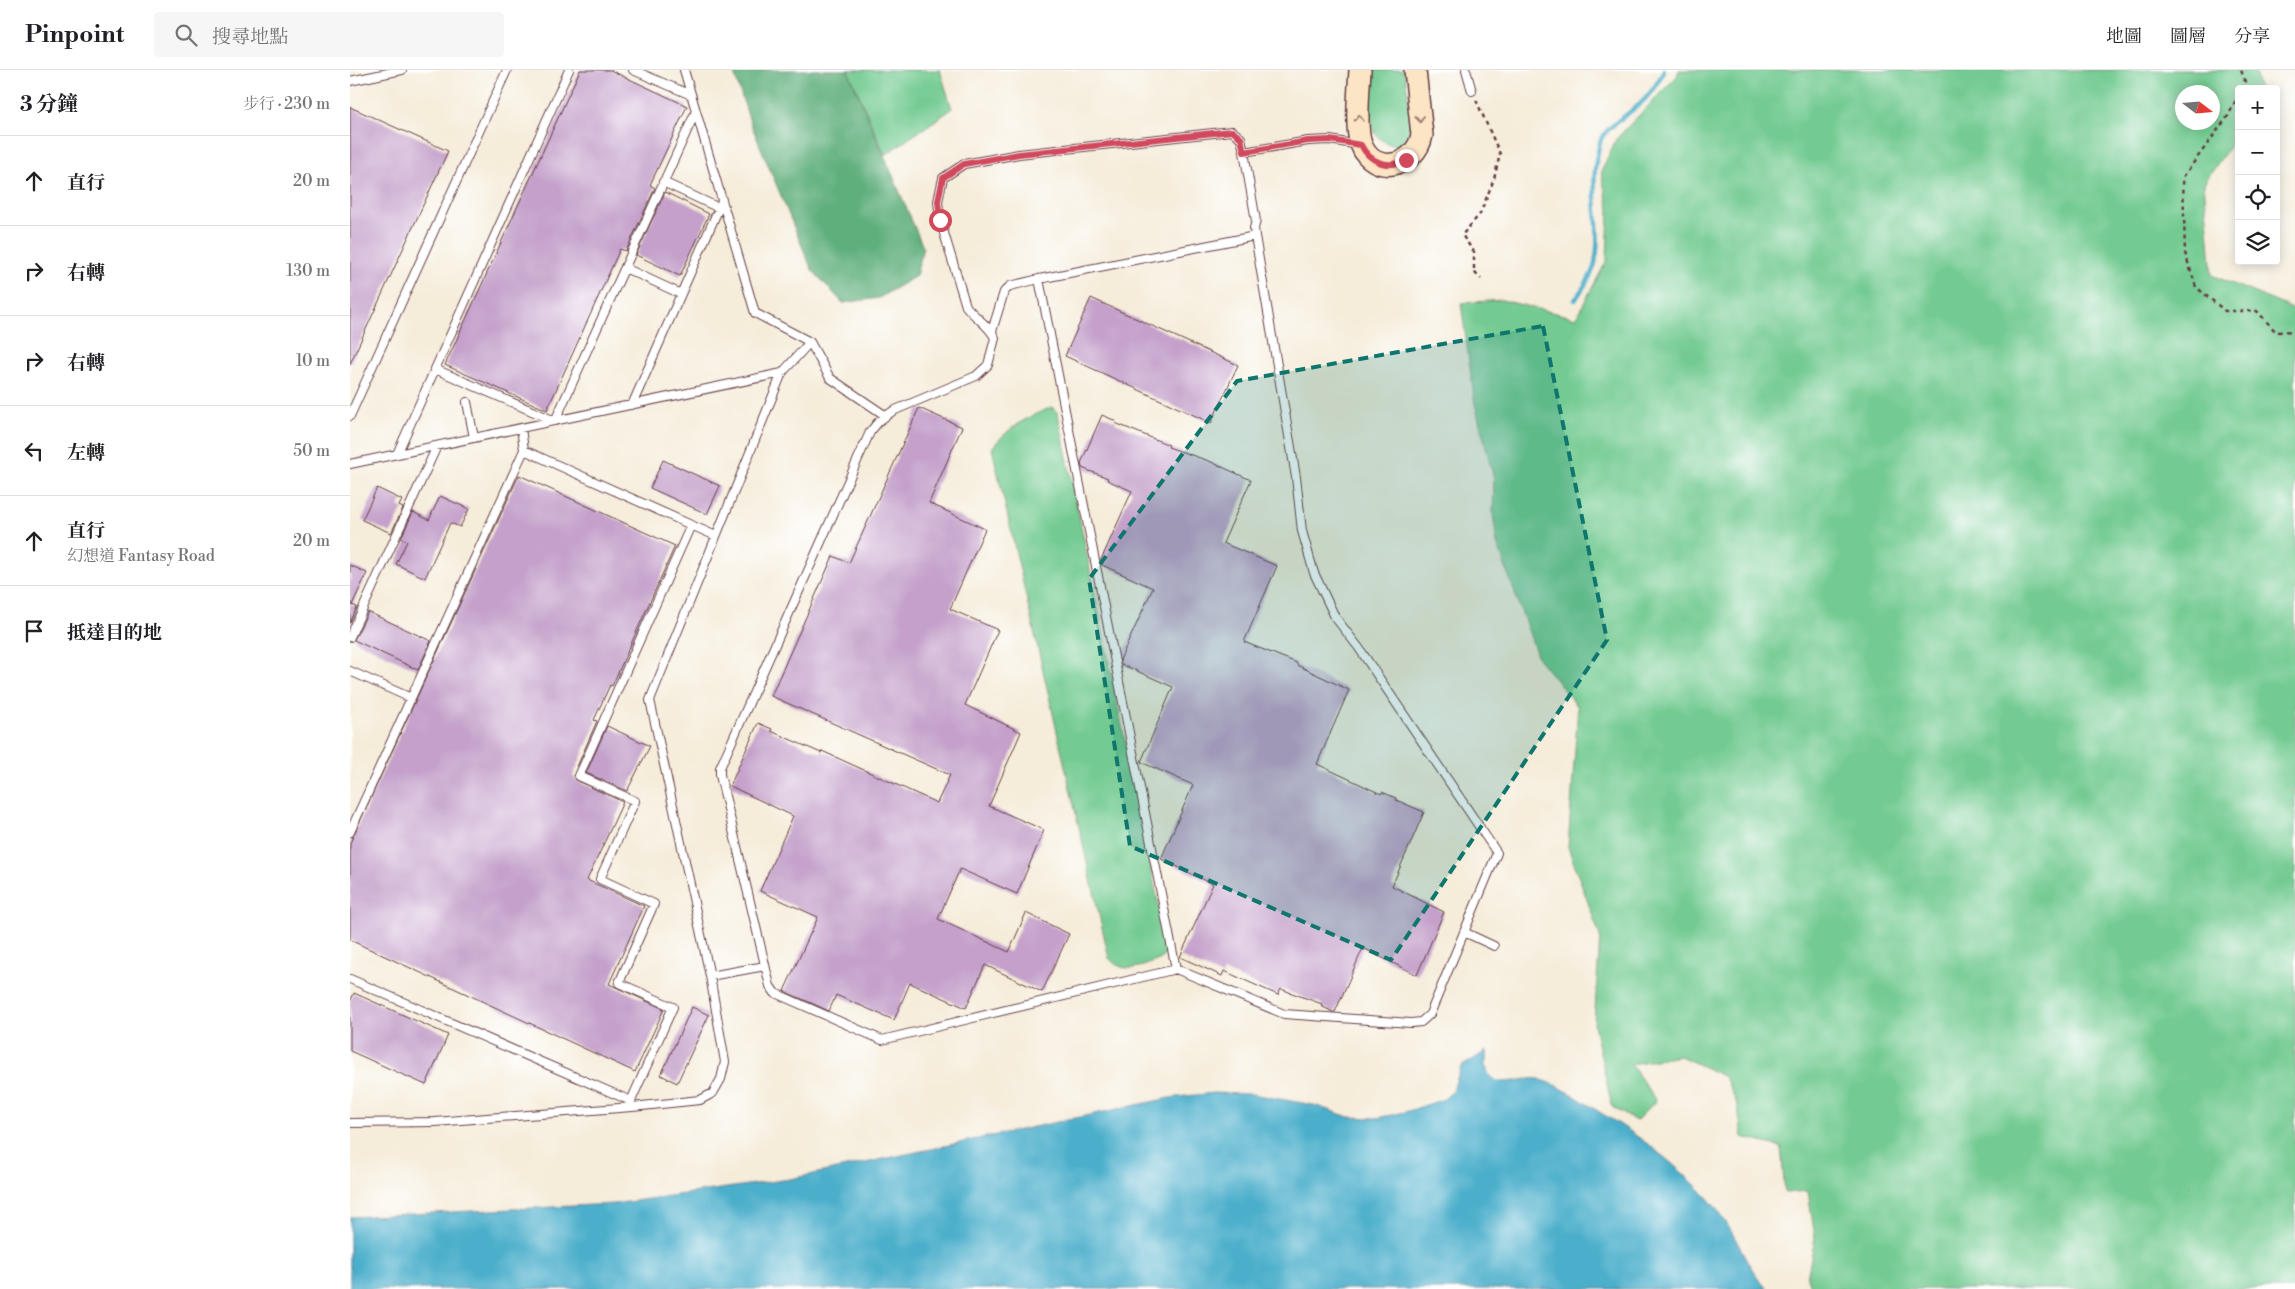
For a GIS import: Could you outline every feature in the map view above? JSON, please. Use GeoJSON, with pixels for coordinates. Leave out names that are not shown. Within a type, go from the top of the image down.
{"type":"FeatureCollection","features":[{"type":"Feature","properties":{"kind":"main road"},"geometry":{"type":"LineString","coordinates":[[1360,70],[1358,130],[1361,145],[1370,157],[1384,164],[1399,163],[1406,160],[1417,150],[1422,135],[1415,70]]}},
{"type":"Feature","properties":{"kind":"lane"},"geometry":{"type":"LineString","coordinates":[[350,81],[402,70]]}},
{"type":"Feature","properties":{"kind":"lane"},"geometry":{"type":"LineString","coordinates":[[350,416],[507,70]]}},
{"type":"Feature","properties":{"kind":"lane"},"geometry":{"type":"LineString","coordinates":[[397,454],[569,70]]}},
{"type":"Feature","properties":{"kind":"lane"},"geometry":{"type":"LineString","coordinates":[[633,70],[691,96]]}},
{"type":"Feature","properties":{"kind":"lane"},"geometry":{"type":"LineString","coordinates":[[684,70],[721,205],[755,313],[810,342],[830,378],[886,416]]}},
{"type":"Feature","properties":{"kind":"lane"},"geometry":{"type":"LineString","coordinates":[[1466,70],[1472,91]]}},
{"type":"Feature","properties":{"kind":"lane"},"geometry":{"type":"LineString","coordinates":[[555,421],[696,111]]}},
{"type":"Feature","properties":{"kind":"lane"},"geometry":{"type":"LineString","coordinates":[[1232,131],[1241,138],[1244,152],[1256,220],[1255,236],[1296,477],[1302,531],[1314,573],[1335,617],[1359,648],[1497,853],[1430,1014],[1421,1022],[1284,1014],[1176,969],[882,1040],[775,993],[770,986],[765,966],[720,776],[720,768],[870,432],[892,411],[976,376],[988,365],[995,338],[992,331],[974,317],[966,306],[940,220],[938,201],[943,178],[964,164],[1019,154],[1232,131]]}},
{"type":"Feature","properties":{"kind":"lane"},"geometry":{"type":"LineString","coordinates":[[1244,152],[1308,141],[1330,140],[1361,145]]}},
{"type":"Feature","properties":{"kind":"lane"},"geometry":{"type":"LineString","coordinates":[[663,182],[721,205]]}},
{"type":"Feature","properties":{"kind":"lane"},"geometry":{"type":"LineString","coordinates":[[632,405],[721,205]]}},
{"type":"Feature","properties":{"kind":"lane"},"geometry":{"type":"LineString","coordinates":[[992,331],[1004,292],[1010,286],[1255,236]]}},
{"type":"Feature","properties":{"kind":"lane"},"geometry":{"type":"LineString","coordinates":[[625,268],[681,294]]}},
{"type":"Feature","properties":{"kind":"lane"},"geometry":{"type":"LineString","coordinates":[[1039,279],[1176,969]]}},
{"type":"Feature","properties":{"kind":"lane"},"geometry":{"type":"LineString","coordinates":[[350,1123],[435,1122],[631,1104],[700,1100],[713,1092],[721,1079],[726,1062],[710,976],[650,700],[782,373],[810,342]]}},
{"type":"Feature","properties":{"kind":"lane"},"geometry":{"type":"LineString","coordinates":[[435,369],[555,421]]}},
{"type":"Feature","properties":{"kind":"lane"},"geometry":{"type":"LineString","coordinates":[[350,464],[782,373]]}},
{"type":"Feature","properties":{"kind":"lane"},"geometry":{"type":"LineString","coordinates":[[467,402],[474,438]]}},
{"type":"Feature","properties":{"kind":"lane"},"geometry":{"type":"LineString","coordinates":[[350,832],[524,450],[521,428]]}},
{"type":"Feature","properties":{"kind":"lane"},"geometry":{"type":"LineString","coordinates":[[350,635],[437,446]]}},
{"type":"Feature","properties":{"kind":"lane"},"geometry":{"type":"LineString","coordinates":[[524,450],[716,536]]}},
{"type":"Feature","properties":{"kind":"lane"},"geometry":{"type":"LineString","coordinates":[[631,1104],[673,1006],[619,983],[654,904],[600,880],[635,801],[579,776],[691,525]]}},
{"type":"Feature","properties":{"kind":"lane"},"geometry":{"type":"LineString","coordinates":[[350,671],[411,698]]}},
{"type":"Feature","properties":{"kind":"lane"},"geometry":{"type":"LineString","coordinates":[[1464,932],[1494,946]]}},
{"type":"Feature","properties":{"kind":"lane"},"geometry":{"type":"LineString","coordinates":[[710,976],[765,966]]}},
{"type":"Feature","properties":{"kind":"lane"},"geometry":{"type":"LineString","coordinates":[[350,979],[631,1104]]}},
{"type":"Feature","properties":{"kind":"path"},"geometry":{"type":"LineString","coordinates":[[2241,70],[2245,82],[2243,85]]}},
{"type":"Feature","properties":{"kind":"path"},"geometry":{"type":"LineString","coordinates":[[1472,91],[1500,154],[1494,180],[1480,214],[1462,235],[1474,252],[1474,272],[1481,279]]}},
{"type":"Feature","properties":{"kind":"path"},"geometry":{"type":"LineString","coordinates":[[2235,102],[2228,116],[2183,177],[2184,253],[2196,288],[2225,311],[2257,311],[2276,332],[2295,331]]}},
{"type":"Feature","properties":{"kind":"highlighted area"},"geometry":{"type":"Polygon","coordinates":[[[1543,326],[1607,640],[1391,960],[1130,846],[1089,579],[1237,381],[1543,326]]]}},
{"type":"Feature","properties":{"kind":"green space"},"geometry":{"type":"Polygon","coordinates":[[[733,70],[848,70],[923,247],[916,276],[879,298],[843,303],[812,270],[750,122],[733,70]]]}},
{"type":"Feature","properties":{"kind":"green space"},"geometry":{"type":"Polygon","coordinates":[[[848,70],[940,70],[952,109],[885,155],[848,70]]]}},
{"type":"Feature","properties":{"kind":"green space"},"geometry":{"type":"Polygon","coordinates":[[[1372,70],[1405,70],[1411,131],[1409,139],[1404,144],[1391,145],[1374,131],[1371,124],[1370,111],[1372,70]]]}},
{"type":"Feature","properties":{"kind":"green space"},"geometry":{"type":"Polygon","coordinates":[[[1679,70],[2255,70],[2258,85],[2235,85],[2235,139],[2204,183],[2212,275],[2295,310],[2295,1289],[1811,1289],[1807,1278],[1815,1238],[1808,1191],[1785,1193],[1781,1147],[1742,1137],[1738,1106],[1725,1077],[1680,1056],[1631,1064],[1656,1101],[1636,1121],[1612,1107],[1594,1025],[1600,936],[1568,847],[1578,707],[1538,658],[1497,543],[1493,514],[1494,479],[1475,404],[1461,303],[1502,300],[1576,318],[1607,260],[1609,209],[1601,172],[1616,139],[1677,76],[1679,70]]]}},
{"type":"Feature","properties":{"kind":"green space"},"geometry":{"type":"Polygon","coordinates":[[[1052,407],[1058,413],[1167,946],[1165,955],[1161,959],[1141,967],[1121,967],[1109,958],[992,448],[1019,423],[1052,407]]]}},
{"type":"Feature","properties":{"kind":"water"},"geometry":{"type":"Polygon","coordinates":[[[1486,1051],[1487,1072],[1496,1080],[1508,1082],[1539,1079],[1557,1086],[1620,1124],[1668,1160],[1699,1188],[1721,1215],[1754,1272],[1767,1289],[350,1289],[350,1217],[613,1204],[790,1179],[1169,1098],[1213,1093],[1252,1094],[1314,1105],[1349,1117],[1377,1118],[1405,1112],[1444,1099],[1452,1092],[1461,1067],[1486,1051]]]}},
{"type":"Feature","properties":{"kind":"building"},"geometry":{"type":"Polygon","coordinates":[[[580,70],[610,70],[687,106],[650,185],[655,188],[626,251],[620,249],[547,410],[445,365],[580,70]]]}},
{"type":"Feature","properties":{"kind":"building"},"geometry":{"type":"Polygon","coordinates":[[[350,107],[448,151],[350,364],[350,107]]]}},
{"type":"Feature","properties":{"kind":"building"},"geometry":{"type":"Polygon","coordinates":[[[665,192],[709,214],[680,276],[636,255],[665,192]]]}},
{"type":"Feature","properties":{"kind":"building"},"geometry":{"type":"Polygon","coordinates":[[[1091,298],[1238,365],[1211,423],[1065,356],[1091,298]]]}},
{"type":"Feature","properties":{"kind":"building"},"geometry":{"type":"Polygon","coordinates":[[[919,408],[962,427],[929,503],[985,529],[950,609],[998,630],[965,705],[1021,732],[989,806],[1044,830],[1017,894],[960,869],[938,919],[1009,952],[1026,913],[1069,934],[1042,992],[985,965],[966,1008],[910,983],[894,1020],[836,995],[829,1011],[784,991],[818,917],[760,891],[793,816],[730,786],[758,723],[772,729],[771,731],[821,753],[822,751],[937,803],[950,775],[771,696],[833,556],[849,563],[919,408]]]}},
{"type":"Feature","properties":{"kind":"building"},"geometry":{"type":"Polygon","coordinates":[[[1102,415],[1116,421],[1115,423],[1169,445],[1168,447],[1209,461],[1251,480],[1223,543],[1277,566],[1244,642],[1297,663],[1297,665],[1349,690],[1317,764],[1424,812],[1392,886],[1444,912],[1417,975],[1363,948],[1335,1012],[1333,1012],[1321,1006],[1322,1004],[1281,989],[1278,995],[1224,971],[1222,976],[1180,957],[1213,884],[1161,859],[1193,785],[1141,762],[1173,687],[1121,664],[1120,660],[1153,588],[1102,565],[1101,560],[1132,491],[1107,480],[1108,478],[1082,468],[1081,463],[1102,415]]]}},
{"type":"Feature","properties":{"kind":"building"},"geometry":{"type":"Polygon","coordinates":[[[663,460],[720,486],[707,514],[650,488],[663,460]]]}},
{"type":"Feature","properties":{"kind":"building"},"geometry":{"type":"Polygon","coordinates":[[[519,475],[675,546],[612,686],[610,685],[594,720],[597,721],[573,776],[577,781],[623,802],[587,880],[644,906],[609,984],[664,1009],[635,1072],[350,940],[350,843],[519,475]]]}},
{"type":"Feature","properties":{"kind":"building"},"geometry":{"type":"Polygon","coordinates":[[[377,488],[402,500],[399,506],[403,508],[391,533],[362,520],[377,488]]]}},
{"type":"Feature","properties":{"kind":"building"},"geometry":{"type":"Polygon","coordinates":[[[440,496],[469,509],[460,527],[450,523],[425,578],[396,564],[407,541],[401,538],[413,512],[429,520],[440,496]]]}},
{"type":"Feature","properties":{"kind":"building"},"geometry":{"type":"Polygon","coordinates":[[[350,565],[367,573],[352,605],[357,607],[350,623],[350,565]]]}},
{"type":"Feature","properties":{"kind":"building"},"geometry":{"type":"Polygon","coordinates":[[[368,612],[431,641],[418,670],[354,640],[368,612]]]}},
{"type":"Feature","properties":{"kind":"building"},"geometry":{"type":"Polygon","coordinates":[[[607,726],[650,746],[627,791],[586,773],[607,726]]]}},
{"type":"Feature","properties":{"kind":"building"},"geometry":{"type":"Polygon","coordinates":[[[354,993],[448,1035],[426,1085],[350,1051],[350,1002],[354,993]]]}},
{"type":"Feature","properties":{"kind":"building"},"geometry":{"type":"Polygon","coordinates":[[[692,1007],[709,1015],[677,1083],[661,1075],[692,1007]]]}},
{"type":"Feature","properties":{"kind":"waterway"},"geometry":{"type":"LineString","coordinates":[[1575,300],[1595,263],[1597,235],[1594,180],[1601,139],[1606,131],[1645,99],[1656,85],[1664,70]]}},
{"type":"Feature","properties":{"kind":"route"},"geometry":{"type":"LineString","coordinates":[[940,220],[938,201],[943,178],[964,164],[1019,154],[1232,131],[1241,138],[1244,152],[1308,141],[1330,140],[1361,145],[1364,152],[1370,157],[1384,164],[1399,163],[1406,160]]}}]}
